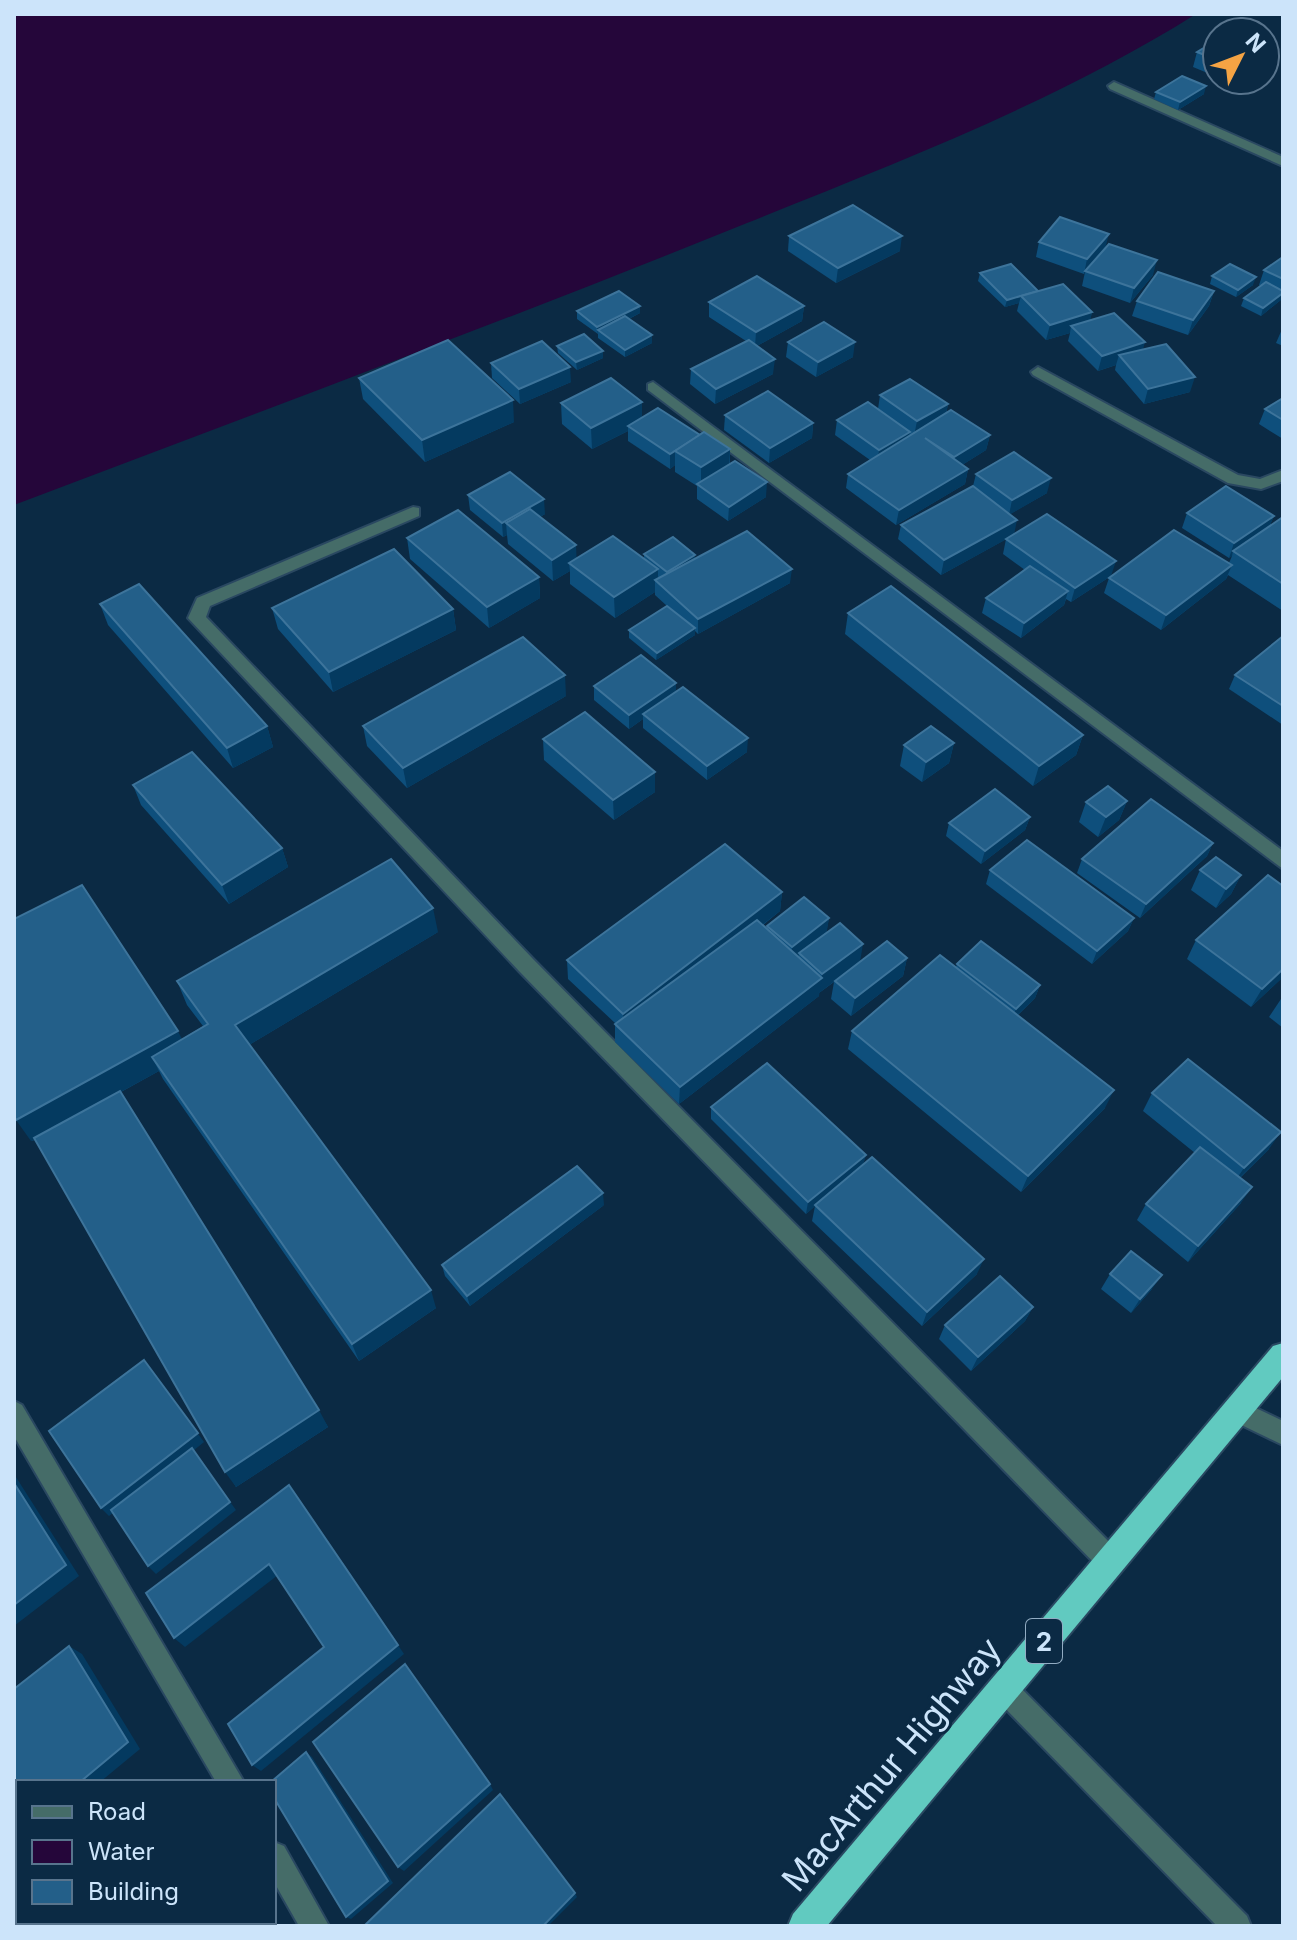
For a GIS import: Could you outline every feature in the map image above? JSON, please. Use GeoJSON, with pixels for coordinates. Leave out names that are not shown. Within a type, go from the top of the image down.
{"type":"FeatureCollection","features":[{"type":"Feature","properties":{"kind":"highway","name":"MacArthur Highway"},"geometry":{"type":"LineString","coordinates":[[805,1926],[1283,1356]]}},
{"type":"Feature","properties":{"kind":"street"},"geometry":{"type":"LineString","coordinates":[[1114,86],[1283,162]]}},
{"type":"Feature","properties":{"kind":"street"},"geometry":{"type":"LineString","coordinates":[[1038,372],[1242,483],[1261,484],[1283,475]]}},
{"type":"Feature","properties":{"kind":"street"},"geometry":{"type":"LineString","coordinates":[[653,387],[1283,861]]}},
{"type":"Feature","properties":{"kind":"street"},"geometry":{"type":"LineString","coordinates":[[413,512],[203,602],[197,618],[526,965],[1111,1562]]}},
{"type":"Feature","properties":{"kind":"street"},"geometry":{"type":"LineString","coordinates":[[1237,1411],[1283,1433]]}},
{"type":"Feature","properties":{"kind":"street"},"geometry":{"type":"LineString","coordinates":[[14,1413],[230,1780]]}},
{"type":"Feature","properties":{"kind":"street"},"geometry":{"type":"LineString","coordinates":[[1004,1689],[1237,1926]]}},
{"type":"Feature","properties":{"kind":"street"},"geometry":{"type":"LineString","coordinates":[[276,1859],[315,1926]]}},
{"type":"Feature","properties":{"kind":"water"},"geometry":{"type":"Polygon","coordinates":[[[14,14],[1196,14],[1088,75],[919,153],[565,295],[14,505],[14,14]]]}},
{"type":"Feature","properties":{"kind":"building"},"geometry":{"type":"Polygon","coordinates":[[[1182,76],[1201,84],[1201,89],[1180,102],[1156,92],[1182,76]]]}},
{"type":"Feature","properties":{"kind":"building"},"geometry":{"type":"Polygon","coordinates":[[[853,205],[902,236],[838,268],[789,236],[853,205]]]}},
{"type":"Feature","properties":{"kind":"building"},"geometry":{"type":"Polygon","coordinates":[[[1060,217],[1109,234],[1087,259],[1039,242],[1060,217]]]}},
{"type":"Feature","properties":{"kind":"building"},"geometry":{"type":"Polygon","coordinates":[[[1109,244],[1157,260],[1134,288],[1085,271],[1109,244]]]}},
{"type":"Feature","properties":{"kind":"building"},"geometry":{"type":"Polygon","coordinates":[[[1283,257],[1283,279],[1264,270],[1283,257]]]}},
{"type":"Feature","properties":{"kind":"building"},"geometry":{"type":"Polygon","coordinates":[[[1011,264],[1038,291],[1007,300],[980,273],[1011,264]]]}},
{"type":"Feature","properties":{"kind":"building"},"geometry":{"type":"Polygon","coordinates":[[[1230,264],[1256,277],[1238,290],[1212,276],[1230,264]]]}},
{"type":"Feature","properties":{"kind":"building"},"geometry":{"type":"Polygon","coordinates":[[[1158,272],[1214,291],[1193,320],[1137,301],[1158,272]]]}},
{"type":"Feature","properties":{"kind":"building"},"geometry":{"type":"Polygon","coordinates":[[[757,276],[804,306],[756,332],[709,302],[757,276]]]}},
{"type":"Feature","properties":{"kind":"building"},"geometry":{"type":"Polygon","coordinates":[[[1266,282],[1283,293],[1263,308],[1244,298],[1266,282]]]}},
{"type":"Feature","properties":{"kind":"building"},"geometry":{"type":"Polygon","coordinates":[[[1063,284],[1092,312],[1050,325],[1021,296],[1063,284]]]}},
{"type":"Feature","properties":{"kind":"building"},"geometry":{"type":"Polygon","coordinates":[[[619,291],[640,306],[597,327],[577,311],[619,291]]]}},
{"type":"Feature","properties":{"kind":"building"},"geometry":{"type":"Polygon","coordinates":[[[1114,313],[1145,342],[1102,356],[1071,326],[1114,313]]]}},
{"type":"Feature","properties":{"kind":"building"},"geometry":{"type":"Polygon","coordinates":[[[625,316],[652,335],[625,350],[598,330],[625,316]]]}},
{"type":"Feature","properties":{"kind":"building"},"geometry":{"type":"Polygon","coordinates":[[[824,322],[855,342],[818,362],[788,342],[824,322]]]}},
{"type":"Feature","properties":{"kind":"building"},"geometry":{"type":"Polygon","coordinates":[[[584,334],[603,351],[576,362],[557,346],[584,334]]]}},
{"type":"Feature","properties":{"kind":"building"},"geometry":{"type":"Polygon","coordinates":[[[448,340],[513,400],[422,440],[359,378],[448,340]]]}},
{"type":"Feature","properties":{"kind":"building"},"geometry":{"type":"Polygon","coordinates":[[[749,340],[775,359],[716,389],[691,369],[749,340]]]}},
{"type":"Feature","properties":{"kind":"building"},"geometry":{"type":"Polygon","coordinates":[[[542,341],[570,367],[519,389],[491,363],[542,341]]]}},
{"type":"Feature","properties":{"kind":"building"},"geometry":{"type":"Polygon","coordinates":[[[1166,344],[1195,377],[1148,389],[1119,355],[1166,344]]]}},
{"type":"Feature","properties":{"kind":"building"},"geometry":{"type":"Polygon","coordinates":[[[611,378],[642,402],[591,428],[561,403],[611,378]]]}},
{"type":"Feature","properties":{"kind":"building"},"geometry":{"type":"Polygon","coordinates":[[[910,379],[948,404],[917,421],[880,395],[910,379]]]}},
{"type":"Feature","properties":{"kind":"building"},"geometry":{"type":"Polygon","coordinates":[[[768,391],[813,423],[770,448],[725,415],[768,391]]]}},
{"type":"Feature","properties":{"kind":"building"},"geometry":{"type":"Polygon","coordinates":[[[1283,398],[1283,420],[1265,409],[1283,398]]]}},
{"type":"Feature","properties":{"kind":"building"},"geometry":{"type":"Polygon","coordinates":[[[868,402],[910,432],[879,450],[837,420],[868,402]]]}},
{"type":"Feature","properties":{"kind":"building"},"geometry":{"type":"Polygon","coordinates":[[[658,408],[700,435],[670,454],[628,426],[658,408]]]}},
{"type":"Feature","properties":{"kind":"building"},"geometry":{"type":"Polygon","coordinates":[[[951,410],[990,435],[954,457],[925,438],[968,469],[899,510],[848,474],[951,410]]]}},
{"type":"Feature","properties":{"kind":"building"},"geometry":{"type":"Polygon","coordinates":[[[704,432],[730,449],[701,467],[675,451],[704,432]]]}},
{"type":"Feature","properties":{"kind":"building"},"geometry":{"type":"Polygon","coordinates":[[[1014,452],[1051,478],[1012,500],[976,474],[1014,452]]]}},
{"type":"Feature","properties":{"kind":"building"},"geometry":{"type":"Polygon","coordinates":[[[735,461],[767,482],[729,507],[697,484],[735,461]]]}},
{"type":"Feature","properties":{"kind":"building"},"geometry":{"type":"Polygon","coordinates":[[[510,472],[544,499],[502,523],[468,495],[510,472]]]}},
{"type":"Feature","properties":{"kind":"building"},"geometry":{"type":"Polygon","coordinates":[[[973,486],[1017,520],[944,560],[901,525],[973,486]]]}},
{"type":"Feature","properties":{"kind":"building"},"geometry":{"type":"Polygon","coordinates":[[[1226,486],[1274,516],[1234,543],[1187,513],[1226,486]]]}},
{"type":"Feature","properties":{"kind":"building"},"geometry":{"type":"Polygon","coordinates":[[[530,509],[576,545],[552,560],[506,523],[530,509]]]}},
{"type":"Feature","properties":{"kind":"building"},"geometry":{"type":"Polygon","coordinates":[[[458,510],[539,577],[487,607],[407,538],[458,510]]]}},
{"type":"Feature","properties":{"kind":"building"},"geometry":{"type":"Polygon","coordinates":[[[1047,514],[1116,561],[1075,588],[1006,539],[1047,514]]]}},
{"type":"Feature","properties":{"kind":"building"},"geometry":{"type":"Polygon","coordinates":[[[1283,517],[1283,584],[1233,551],[1283,517]]]}},
{"type":"Feature","properties":{"kind":"building"},"geometry":{"type":"Polygon","coordinates":[[[1174,530],[1232,565],[1166,615],[1109,578],[1174,530]]]}},
{"type":"Feature","properties":{"kind":"building"},"geometry":{"type":"Polygon","coordinates":[[[747,531],[792,569],[698,619],[655,580],[747,531]]]}},
{"type":"Feature","properties":{"kind":"building"},"geometry":{"type":"Polygon","coordinates":[[[613,536],[658,569],[614,597],[569,563],[613,536]]]}},
{"type":"Feature","properties":{"kind":"building"},"geometry":{"type":"Polygon","coordinates":[[[673,537],[695,555],[667,572],[644,554],[673,537]]]}},
{"type":"Feature","properties":{"kind":"building"},"geometry":{"type":"Polygon","coordinates":[[[394,549],[453,609],[329,672],[272,608],[394,549]]]}},
{"type":"Feature","properties":{"kind":"building"},"geometry":{"type":"Polygon","coordinates":[[[1030,566],[1068,591],[1024,623],[986,598],[1030,566]]]}},
{"type":"Feature","properties":{"kind":"building"},"geometry":{"type":"Polygon","coordinates":[[[139,584],[267,726],[227,748],[100,604],[139,584]]]}},
{"type":"Feature","properties":{"kind":"building"},"geometry":{"type":"Polygon","coordinates":[[[891,586],[1083,735],[1039,766],[848,613],[891,586]]]}},
{"type":"Feature","properties":{"kind":"building"},"geometry":{"type":"Polygon","coordinates":[[[667,606],[695,628],[657,653],[629,630],[667,606]]]}},
{"type":"Feature","properties":{"kind":"building"},"geometry":{"type":"Polygon","coordinates":[[[1283,636],[1283,706],[1235,675],[1283,636]]]}},
{"type":"Feature","properties":{"kind":"building"},"geometry":{"type":"Polygon","coordinates":[[[523,637],[565,675],[403,768],[363,726],[523,637]]]}},
{"type":"Feature","properties":{"kind":"building"},"geometry":{"type":"Polygon","coordinates":[[[641,655],[676,683],[629,715],[594,686],[641,655]]]}},
{"type":"Feature","properties":{"kind":"building"},"geometry":{"type":"Polygon","coordinates":[[[683,687],[748,738],[707,766],[643,714],[683,687]]]}},
{"type":"Feature","properties":{"kind":"building"},"geometry":{"type":"Polygon","coordinates":[[[585,712],[655,772],[613,800],[543,739],[585,712]]]}},
{"type":"Feature","properties":{"kind":"building"},"geometry":{"type":"Polygon","coordinates":[[[931,726],[954,743],[926,762],[904,745],[931,726]]]}},
{"type":"Feature","properties":{"kind":"building"},"geometry":{"type":"Polygon","coordinates":[[[192,752],[282,848],[222,885],[133,785],[192,752]]]}},
{"type":"Feature","properties":{"kind":"building"},"geometry":{"type":"Polygon","coordinates":[[[1108,786],[1127,801],[1106,817],[1086,802],[1108,786]]]}},
{"type":"Feature","properties":{"kind":"building"},"geometry":{"type":"Polygon","coordinates":[[[995,789],[1030,817],[985,851],[949,823],[995,789]]]}},
{"type":"Feature","properties":{"kind":"building"},"geometry":{"type":"Polygon","coordinates":[[[1151,799],[1213,843],[1146,904],[1082,859],[1151,799]]]}},
{"type":"Feature","properties":{"kind":"building"},"geometry":{"type":"Polygon","coordinates":[[[1027,840],[1134,918],[1097,951],[990,870],[1027,840]]]}},
{"type":"Feature","properties":{"kind":"building"},"geometry":{"type":"Polygon","coordinates":[[[725,844],[782,892],[623,1014],[567,960],[725,844]]]}},
{"type":"Feature","properties":{"kind":"building"},"geometry":{"type":"Polygon","coordinates":[[[1216,857],[1241,875],[1226,889],[1200,870],[1216,857]]]}},
{"type":"Feature","properties":{"kind":"building"},"geometry":{"type":"Polygon","coordinates":[[[391,859],[433,908],[235,1025],[431,1290],[352,1344],[152,1057],[208,1024],[177,981],[391,859]]]}},
{"type":"Feature","properties":{"kind":"building"},"geometry":{"type":"Polygon","coordinates":[[[1268,875],[1283,886],[1283,969],[1262,989],[1196,940],[1268,875]]]}},
{"type":"Feature","properties":{"kind":"building"},"geometry":{"type":"Polygon","coordinates":[[[82,885],[178,1031],[16,1120],[14,919],[82,885]]]}},
{"type":"Feature","properties":{"kind":"building"},"geometry":{"type":"Polygon","coordinates":[[[804,897],[829,918],[792,947],[767,926],[804,897]]]}},
{"type":"Feature","properties":{"kind":"building"},"geometry":{"type":"Polygon","coordinates":[[[757,920],[822,978],[680,1087],[615,1024],[757,920]]]}},
{"type":"Feature","properties":{"kind":"building"},"geometry":{"type":"Polygon","coordinates":[[[840,923],[863,944],[822,974],[799,953],[840,923]]]}},
{"type":"Feature","properties":{"kind":"building"},"geometry":{"type":"Polygon","coordinates":[[[887,941],[907,958],[855,998],[835,981],[887,941]]]}},
{"type":"Feature","properties":{"kind":"building"},"geometry":{"type":"Polygon","coordinates":[[[981,941],[1040,985],[1016,1009],[957,964],[981,941]]]}},
{"type":"Feature","properties":{"kind":"building"},"geometry":{"type":"Polygon","coordinates":[[[940,955],[1114,1090],[1028,1176],[852,1031],[940,955]]]}},
{"type":"Feature","properties":{"kind":"building"},"geometry":{"type":"Polygon","coordinates":[[[1188,1059],[1281,1132],[1244,1168],[1152,1093],[1188,1059]]]}},
{"type":"Feature","properties":{"kind":"building"},"geometry":{"type":"Polygon","coordinates":[[[767,1063],[866,1155],[808,1202],[711,1107],[767,1063]]]}},
{"type":"Feature","properties":{"kind":"building"},"geometry":{"type":"Polygon","coordinates":[[[120,1091],[319,1410],[225,1472],[34,1138],[120,1091]]]}},
{"type":"Feature","properties":{"kind":"building"},"geometry":{"type":"Polygon","coordinates":[[[1200,1147],[1252,1187],[1198,1246],[1146,1204],[1200,1147]]]}},
{"type":"Feature","properties":{"kind":"building"},"geometry":{"type":"Polygon","coordinates":[[[872,1157],[984,1259],[927,1312],[815,1205],[872,1157]]]}},
{"type":"Feature","properties":{"kind":"building"},"geometry":{"type":"Polygon","coordinates":[[[577,1166],[603,1193],[467,1296],[442,1265],[577,1166]]]}},
{"type":"Feature","properties":{"kind":"building"},"geometry":{"type":"Polygon","coordinates":[[[1131,1251],[1162,1275],[1140,1299],[1110,1274],[1131,1251]]]}},
{"type":"Feature","properties":{"kind":"building"},"geometry":{"type":"Polygon","coordinates":[[[1000,1276],[1033,1307],[978,1357],[945,1325],[1000,1276]]]}},
{"type":"Feature","properties":{"kind":"building"},"geometry":{"type":"Polygon","coordinates":[[[144,1360],[198,1433],[101,1508],[49,1431],[144,1360]]]}},
{"type":"Feature","properties":{"kind":"building"},"geometry":{"type":"Polygon","coordinates":[[[192,1448],[230,1502],[148,1566],[111,1510],[192,1448]]]}},
{"type":"Feature","properties":{"kind":"building"},"geometry":{"type":"Polygon","coordinates":[[[14,1483],[66,1565],[14,1605],[14,1483]]]}},
{"type":"Feature","properties":{"kind":"building"},"geometry":{"type":"Polygon","coordinates":[[[289,1485],[398,1645],[252,1765],[228,1724],[324,1647],[269,1564],[174,1638],[146,1593],[289,1485]]]}},
{"type":"Feature","properties":{"kind":"building"},"geometry":{"type":"Polygon","coordinates":[[[69,1646],[128,1742],[82,1780],[16,1780],[14,1836],[14,1689],[69,1646]]]}},
{"type":"Feature","properties":{"kind":"building"},"geometry":{"type":"Polygon","coordinates":[[[405,1664],[490,1784],[398,1867],[313,1742],[405,1664]]]}},
{"type":"Feature","properties":{"kind":"building"},"geometry":{"type":"Polygon","coordinates":[[[306,1752],[388,1881],[346,1917],[276,1801],[276,1780],[273,1780],[306,1752]]]}},
{"type":"Feature","properties":{"kind":"building"},"geometry":{"type":"Polygon","coordinates":[[[500,1794],[575,1893],[543,1926],[364,1926],[500,1794]]]}}]}
